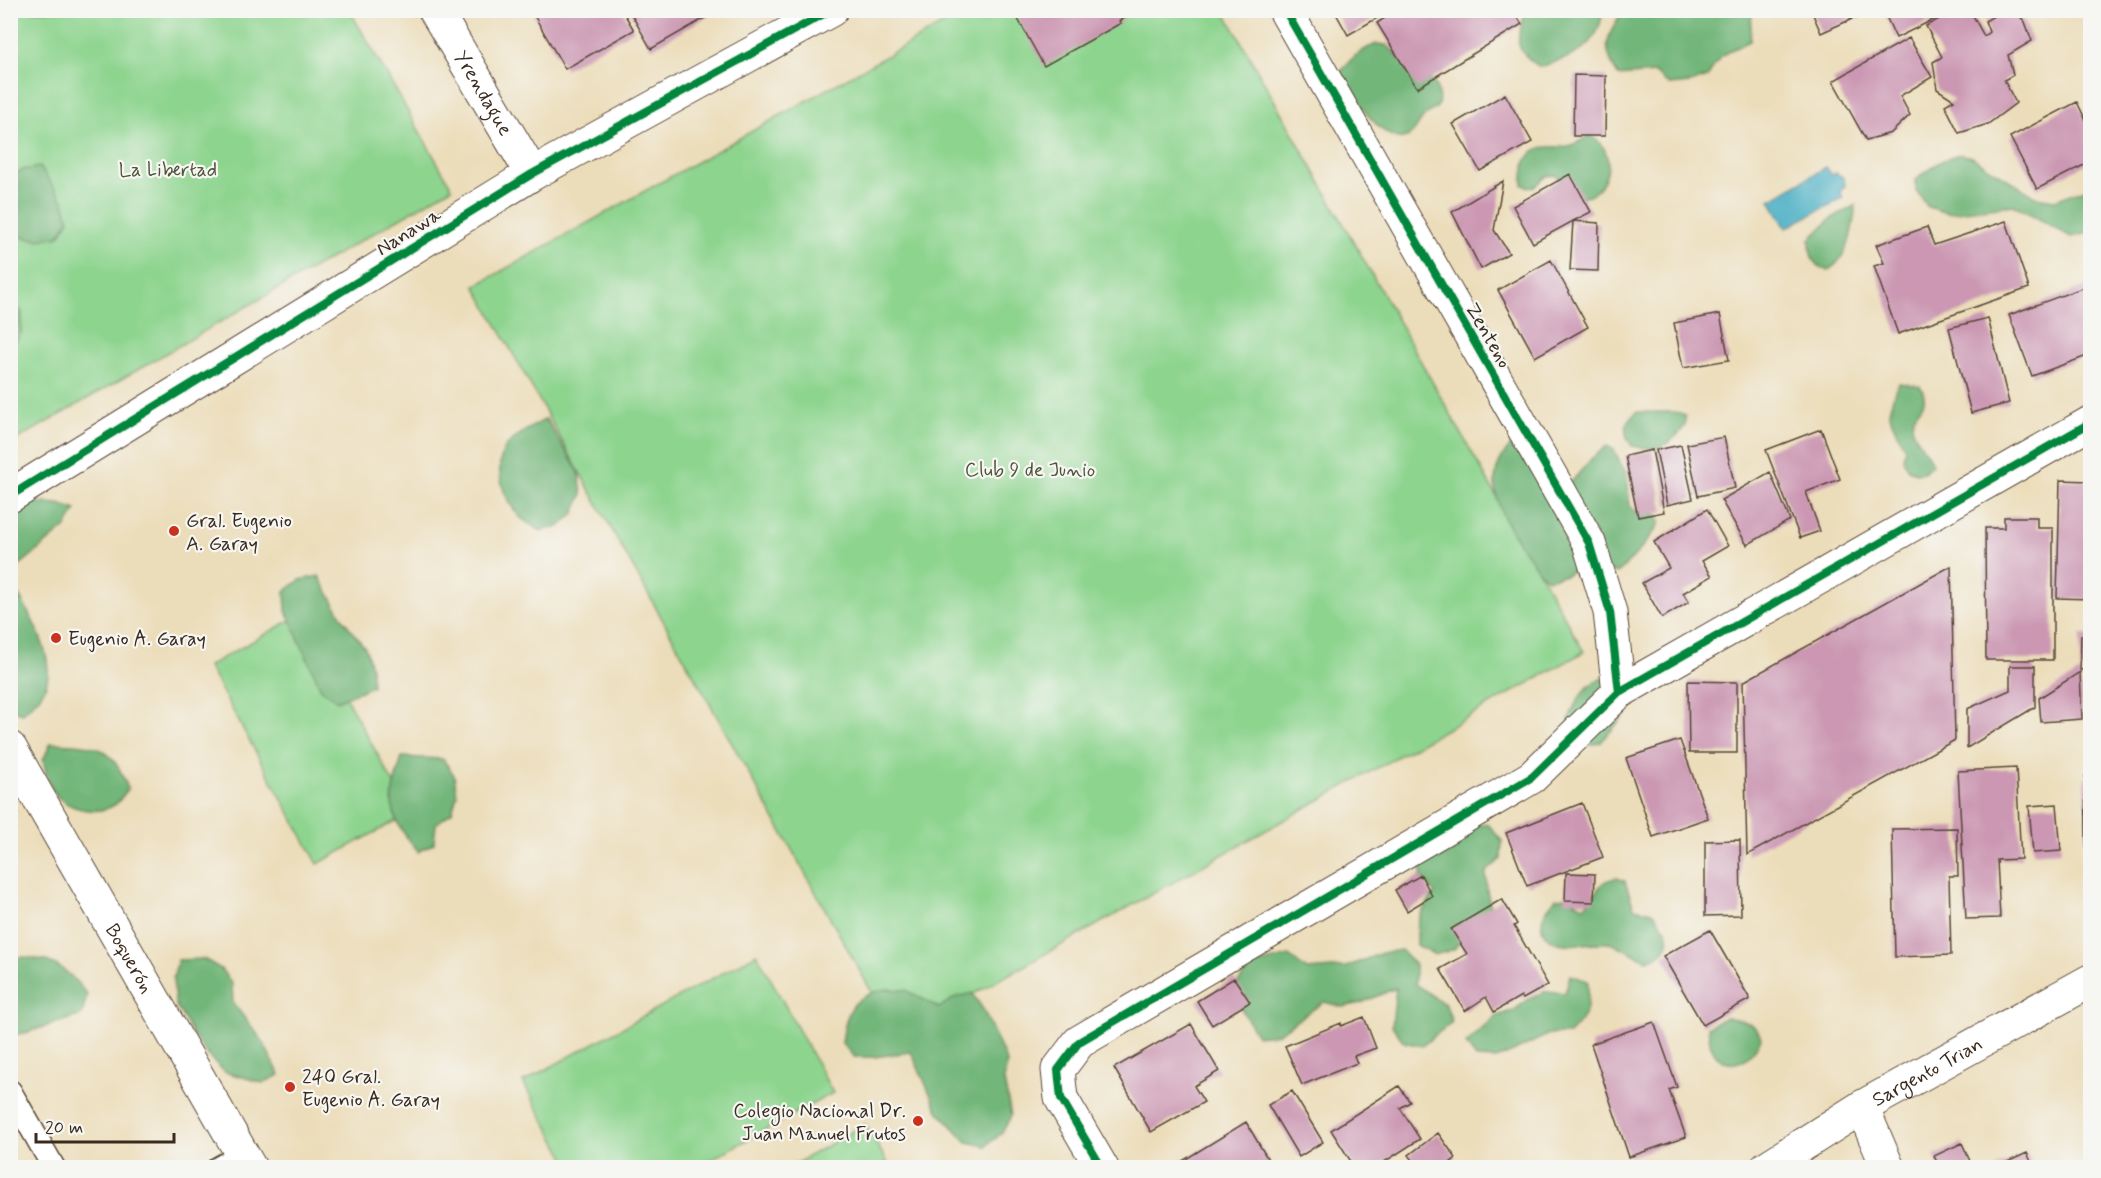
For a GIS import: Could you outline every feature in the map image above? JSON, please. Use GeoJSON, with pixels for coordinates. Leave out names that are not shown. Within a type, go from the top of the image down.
{"type":"FeatureCollection","features":[{"type":"Feature","properties":{"kind":"street","name":"Yrendague"},"geometry":{"type":"LineString","coordinates":[[435,10],[532,174]]}},
{"type":"Feature","properties":{"kind":"street","name":"Nanawa"},"geometry":{"type":"LineString","coordinates":[[10,496],[532,174],[831,10]]}},
{"type":"Feature","properties":{"kind":"street","name":"Zenteno"},"geometry":{"type":"LineString","coordinates":[[1285,10],[1589,543],[1610,612],[1619,692]]}},
{"type":"Feature","properties":{"kind":"street"},"geometry":{"type":"LineString","coordinates":[[1102,1167],[1061,1098],[1058,1070],[1079,1042],[1532,777],[1619,692],[2091,423]]}},
{"type":"Feature","properties":{"kind":"street","name":"Boquerón"},"geometry":{"type":"LineString","coordinates":[[10,748],[237,1163]]}},
{"type":"Feature","properties":{"kind":"street","name":"Sargento Trian"},"geometry":{"type":"LineString","coordinates":[[1766,1167],[1862,1107],[2091,981]]}},
{"type":"Feature","properties":{"kind":"street"},"geometry":{"type":"LineString","coordinates":[[1862,1107],[1888,1167]]}},
{"type":"Feature","properties":{"kind":"lane"},"geometry":{"type":"LineString","coordinates":[[10,1091],[54,1167]]}},
{"type":"Feature","properties":{"kind":"green space","name":"La Libertad"},"geometry":{"type":"Polygon","coordinates":[[[10,11],[350,11],[452,188],[11,443],[10,11]]]}},
{"type":"Feature","properties":{"kind":"green space","name":"Club 9 de Junio"},"geometry":{"type":"Polygon","coordinates":[[[967,11],[1224,11],[1584,652],[897,1037],[475,286],[967,11]]]}},
{"type":"Feature","properties":{"kind":"green space"},"geometry":{"type":"Polygon","coordinates":[[[1526,11],[1603,11],[1595,35],[1582,50],[1540,67],[1520,49],[1520,29],[1526,11]]]}},
{"type":"Feature","properties":{"kind":"green space"},"geometry":{"type":"Polygon","coordinates":[[[1622,11],[1752,11],[1750,41],[1724,54],[1708,77],[1690,83],[1669,85],[1655,73],[1618,76],[1609,57],[1608,43],[1612,29],[1622,11]]]}},
{"type":"Feature","properties":{"kind":"green space"},"geometry":{"type":"Polygon","coordinates":[[[1377,44],[1387,45],[1404,64],[1428,78],[1437,88],[1438,106],[1425,116],[1410,135],[1404,138],[1395,137],[1376,124],[1358,103],[1340,74],[1356,56],[1377,44]]]}},
{"type":"Feature","properties":{"kind":"green space"},"geometry":{"type":"Polygon","coordinates":[[[1590,136],[1601,144],[1607,155],[1608,166],[1606,177],[1593,193],[1585,196],[1576,194],[1556,175],[1547,176],[1533,188],[1523,185],[1527,159],[1536,150],[1568,146],[1590,136]]]}},
{"type":"Feature","properties":{"kind":"green space"},"geometry":{"type":"Polygon","coordinates":[[[1960,154],[1972,157],[2036,197],[2055,200],[2090,187],[2090,233],[2071,237],[2014,205],[1948,213],[1928,207],[1916,190],[1916,180],[1937,164],[1960,154]]]}},
{"type":"Feature","properties":{"kind":"green space"},"geometry":{"type":"Polygon","coordinates":[[[40,167],[64,202],[69,220],[59,236],[39,240],[11,235],[11,177],[22,170],[40,167]]]}},
{"type":"Feature","properties":{"kind":"green space"},"geometry":{"type":"Polygon","coordinates":[[[1856,205],[1849,241],[1842,257],[1828,271],[1818,266],[1810,251],[1810,239],[1832,218],[1856,205]]]}},
{"type":"Feature","properties":{"kind":"green space"},"geometry":{"type":"Polygon","coordinates":[[[11,298],[22,312],[21,333],[11,350],[11,298]]]}},
{"type":"Feature","properties":{"kind":"green space"},"geometry":{"type":"Polygon","coordinates":[[[1899,383],[1920,386],[1923,393],[1923,404],[1915,415],[1912,425],[1915,435],[1932,464],[1924,472],[1915,473],[1907,468],[1903,459],[1905,449],[1889,412],[1899,383]]]}},
{"type":"Feature","properties":{"kind":"green space"},"geometry":{"type":"Polygon","coordinates":[[[1637,412],[1675,412],[1685,416],[1685,426],[1673,439],[1662,446],[1650,448],[1632,446],[1626,428],[1629,420],[1637,412]]]}},
{"type":"Feature","properties":{"kind":"green space"},"geometry":{"type":"Polygon","coordinates":[[[546,419],[579,472],[582,495],[574,513],[560,526],[541,531],[521,518],[514,510],[504,489],[500,468],[501,457],[506,447],[521,433],[546,419]]]}},
{"type":"Feature","properties":{"kind":"green space"},"geometry":{"type":"Polygon","coordinates":[[[1514,443],[1567,487],[1591,459],[1607,446],[1614,450],[1627,476],[1630,506],[1636,513],[1656,515],[1660,522],[1653,534],[1617,573],[1589,560],[1566,575],[1547,579],[1518,541],[1502,514],[1497,499],[1495,485],[1497,470],[1503,456],[1514,443]]]}},
{"type":"Feature","properties":{"kind":"green space"},"geometry":{"type":"Polygon","coordinates":[[[35,502],[59,504],[76,510],[66,527],[20,565],[11,582],[37,630],[48,669],[47,681],[41,695],[22,713],[11,709],[10,508],[35,502]]]}},
{"type":"Feature","properties":{"kind":"green space"},"geometry":{"type":"Polygon","coordinates":[[[319,576],[343,619],[366,649],[371,667],[372,686],[337,701],[321,689],[286,611],[285,591],[300,580],[319,576]]]}},
{"type":"Feature","properties":{"kind":"green space"},"geometry":{"type":"Polygon","coordinates":[[[300,615],[410,813],[318,864],[208,666],[300,615]]]}},
{"type":"Feature","properties":{"kind":"green space"},"geometry":{"type":"Polygon","coordinates":[[[1600,679],[1621,683],[1637,696],[1632,707],[1601,742],[1591,745],[1582,740],[1568,726],[1572,712],[1583,692],[1600,679]]]}},
{"type":"Feature","properties":{"kind":"green space"},"geometry":{"type":"Polygon","coordinates":[[[51,743],[90,746],[100,750],[115,763],[128,789],[116,804],[102,810],[79,809],[65,802],[53,790],[44,765],[43,760],[51,743]]]}},
{"type":"Feature","properties":{"kind":"green space"},"geometry":{"type":"Polygon","coordinates":[[[402,757],[443,759],[454,775],[457,795],[452,812],[436,824],[434,843],[418,852],[400,827],[392,806],[393,788],[402,757]]]}},
{"type":"Feature","properties":{"kind":"green space"},"geometry":{"type":"Polygon","coordinates":[[[1488,824],[1502,841],[1501,859],[1486,872],[1491,908],[1477,920],[1454,949],[1435,955],[1417,945],[1420,917],[1435,893],[1422,877],[1419,857],[1468,826],[1488,824]]]}},
{"type":"Feature","properties":{"kind":"green space"},"geometry":{"type":"Polygon","coordinates":[[[1617,878],[1625,881],[1634,908],[1653,913],[1666,930],[1668,942],[1659,955],[1647,960],[1608,943],[1563,944],[1548,938],[1543,931],[1542,922],[1545,913],[1556,898],[1566,897],[1583,906],[1593,898],[1604,882],[1617,878]]]}},
{"type":"Feature","properties":{"kind":"green space"},"geometry":{"type":"Polygon","coordinates":[[[1401,950],[1415,965],[1415,984],[1446,1005],[1452,1022],[1422,1046],[1404,1042],[1392,1026],[1396,988],[1361,1003],[1343,1007],[1324,1002],[1277,1034],[1257,1036],[1238,1003],[1238,983],[1251,966],[1289,956],[1307,970],[1346,967],[1382,953],[1401,950]]]}},
{"type":"Feature","properties":{"kind":"green space"},"geometry":{"type":"Polygon","coordinates":[[[757,954],[833,1093],[697,1167],[570,1167],[523,1082],[757,954]]]}},
{"type":"Feature","properties":{"kind":"green space"},"geometry":{"type":"Polygon","coordinates":[[[23,957],[52,963],[74,979],[87,995],[82,1015],[25,1033],[11,1035],[11,960],[23,957]]]}},
{"type":"Feature","properties":{"kind":"green space"},"geometry":{"type":"Polygon","coordinates":[[[204,959],[221,969],[232,984],[233,1003],[261,1039],[280,1075],[263,1083],[225,1072],[197,1041],[175,1004],[173,978],[178,960],[204,959]]]}},
{"type":"Feature","properties":{"kind":"green space"},"geometry":{"type":"Polygon","coordinates":[[[1570,975],[1588,981],[1588,998],[1584,1016],[1569,1034],[1549,1034],[1496,1059],[1476,1058],[1466,1044],[1495,1017],[1514,1010],[1529,999],[1546,991],[1565,993],[1570,975]]]}},
{"type":"Feature","properties":{"kind":"green space"},"geometry":{"type":"Polygon","coordinates":[[[886,989],[906,990],[939,1008],[954,998],[972,993],[983,1009],[1007,1062],[1004,1081],[1011,1116],[1002,1133],[986,1146],[967,1142],[938,1111],[911,1052],[854,1057],[842,1043],[846,1022],[853,1006],[865,996],[886,989]]]}},
{"type":"Feature","properties":{"kind":"green space"},"geometry":{"type":"Polygon","coordinates":[[[1726,1017],[1752,1025],[1761,1038],[1751,1054],[1738,1063],[1723,1061],[1710,1044],[1708,1027],[1726,1017]]]}},
{"type":"Feature","properties":{"kind":"green space"},"geometry":{"type":"Polygon","coordinates":[[[865,1124],[890,1167],[790,1167],[865,1124]]]}},
{"type":"Feature","properties":{"kind":"water"},"geometry":{"type":"Polygon","coordinates":[[[1826,167],[1831,175],[1836,173],[1844,178],[1845,186],[1840,191],[1843,198],[1786,228],[1770,200],[1826,167]]]}},
{"type":"Feature","properties":{"kind":"building"},"geometry":{"type":"Polygon","coordinates":[[[531,10],[622,10],[634,30],[565,69],[531,10]]]}},
{"type":"Feature","properties":{"kind":"building"},"geometry":{"type":"Polygon","coordinates":[[[629,10],[710,10],[712,14],[651,49],[629,10]]]}},
{"type":"Feature","properties":{"kind":"building"},"geometry":{"type":"Polygon","coordinates":[[[1013,10],[1139,10],[1119,21],[1121,23],[1044,66],[1013,10]]]}},
{"type":"Feature","properties":{"kind":"building"},"geometry":{"type":"Polygon","coordinates":[[[1334,10],[1391,10],[1348,35],[1334,10]]]}},
{"type":"Feature","properties":{"kind":"building"},"geometry":{"type":"Polygon","coordinates":[[[1397,10],[1488,10],[1489,12],[1513,10],[1522,24],[1417,88],[1377,23],[1397,10]]]}},
{"type":"Feature","properties":{"kind":"building"},"geometry":{"type":"Polygon","coordinates":[[[1811,10],[1849,10],[1852,19],[1821,33],[1811,10]]]}},
{"type":"Feature","properties":{"kind":"building"},"geometry":{"type":"Polygon","coordinates":[[[1852,10],[1873,10],[1856,19],[1852,10]]]}},
{"type":"Feature","properties":{"kind":"building"},"geometry":{"type":"Polygon","coordinates":[[[1883,10],[1953,10],[1896,38],[1883,10]]]}},
{"type":"Feature","properties":{"kind":"building"},"geometry":{"type":"Polygon","coordinates":[[[1956,10],[1970,10],[1984,36],[1989,32],[1985,21],[2004,10],[2014,10],[2025,22],[2032,41],[2008,55],[2013,75],[2004,80],[2016,103],[1988,124],[1959,133],[1945,105],[1954,100],[1937,89],[1933,62],[1942,57],[1926,26],[1956,10]]]}},
{"type":"Feature","properties":{"kind":"building"},"geometry":{"type":"Polygon","coordinates":[[[1909,38],[1932,77],[1900,96],[1910,115],[1891,133],[1866,140],[1833,81],[1909,38]]]}},
{"type":"Feature","properties":{"kind":"building"},"geometry":{"type":"Polygon","coordinates":[[[1574,75],[1606,76],[1605,136],[1573,136],[1574,75]]]}},
{"type":"Feature","properties":{"kind":"building"},"geometry":{"type":"Polygon","coordinates":[[[1505,94],[1532,142],[1480,171],[1453,124],[1505,94]]]}},
{"type":"Feature","properties":{"kind":"building"},"geometry":{"type":"Polygon","coordinates":[[[2077,102],[2090,129],[2090,162],[2037,189],[2010,137],[2077,102]]]}},
{"type":"Feature","properties":{"kind":"building"},"geometry":{"type":"Polygon","coordinates":[[[1570,174],[1591,212],[1533,243],[1513,206],[1570,174]]]}},
{"type":"Feature","properties":{"kind":"building"},"geometry":{"type":"Polygon","coordinates":[[[1503,181],[1494,230],[1509,253],[1481,269],[1452,212],[1503,181]]]}},
{"type":"Feature","properties":{"kind":"building"},"geometry":{"type":"Polygon","coordinates":[[[1573,221],[1599,223],[1598,271],[1570,270],[1573,221]]]}},
{"type":"Feature","properties":{"kind":"building"},"geometry":{"type":"Polygon","coordinates":[[[2006,221],[2029,288],[1898,334],[1874,266],[1884,263],[1876,245],[1927,227],[1934,245],[2006,221]]]}},
{"type":"Feature","properties":{"kind":"building"},"geometry":{"type":"Polygon","coordinates":[[[1551,260],[1588,327],[1535,357],[1498,290],[1551,260]]]}},
{"type":"Feature","properties":{"kind":"building"},"geometry":{"type":"Polygon","coordinates":[[[2090,285],[2090,355],[2032,376],[2009,315],[2090,285]]]}},
{"type":"Feature","properties":{"kind":"building"},"geometry":{"type":"Polygon","coordinates":[[[1720,314],[1729,360],[1683,368],[1674,323],[1720,314]]]}},
{"type":"Feature","properties":{"kind":"building"},"geometry":{"type":"Polygon","coordinates":[[[1988,318],[2009,403],[1971,413],[1949,328],[1988,318]]]}},
{"type":"Feature","properties":{"kind":"building"},"geometry":{"type":"Polygon","coordinates":[[[1821,429],[1840,479],[1806,492],[1820,531],[1800,538],[1766,450],[1821,429]]]}},
{"type":"Feature","properties":{"kind":"building"},"geometry":{"type":"Polygon","coordinates":[[[1724,437],[1735,488],[1698,496],[1687,444],[1724,437]]]}},
{"type":"Feature","properties":{"kind":"building"},"geometry":{"type":"Polygon","coordinates":[[[1681,445],[1693,499],[1667,505],[1656,450],[1681,445]]]}},
{"type":"Feature","properties":{"kind":"building"},"geometry":{"type":"Polygon","coordinates":[[[1652,450],[1664,512],[1638,517],[1625,456],[1652,450]]]}},
{"type":"Feature","properties":{"kind":"building"},"geometry":{"type":"Polygon","coordinates":[[[1770,472],[1790,520],[1747,545],[1721,500],[1770,472]]]}},
{"type":"Feature","properties":{"kind":"building"},"geometry":{"type":"Polygon","coordinates":[[[2060,480],[2090,481],[2090,599],[2057,598],[2060,480]]]}},
{"type":"Feature","properties":{"kind":"building"},"geometry":{"type":"Polygon","coordinates":[[[1707,509],[1728,546],[1702,561],[1712,576],[1683,593],[1689,602],[1662,618],[1642,583],[1669,568],[1654,542],[1707,509]]]}},
{"type":"Feature","properties":{"kind":"building"},"geometry":{"type":"Polygon","coordinates":[[[2004,517],[2037,517],[2037,528],[2053,528],[2053,660],[1986,660],[1985,528],[2004,528],[2004,517]]]}},
{"type":"Feature","properties":{"kind":"building"},"geometry":{"type":"Polygon","coordinates":[[[1951,566],[1955,740],[1747,855],[1743,682],[1951,566]]]}},
{"type":"Feature","properties":{"kind":"building"},"geometry":{"type":"Polygon","coordinates":[[[2081,635],[2090,635],[2090,670],[2080,670],[2081,635]]]}},
{"type":"Feature","properties":{"kind":"building"},"geometry":{"type":"Polygon","coordinates":[[[2010,666],[2035,666],[2035,707],[1967,748],[1967,709],[2010,690],[2010,666]]]}},
{"type":"Feature","properties":{"kind":"building"},"geometry":{"type":"Polygon","coordinates":[[[2080,672],[2082,719],[2041,722],[2039,698],[2080,672]]]}},
{"type":"Feature","properties":{"kind":"building"},"geometry":{"type":"Polygon","coordinates":[[[1688,681],[1737,682],[1737,753],[1689,753],[1688,681]]]}},
{"type":"Feature","properties":{"kind":"building"},"geometry":{"type":"Polygon","coordinates":[[[1680,740],[1708,818],[1653,837],[1626,758],[1680,740]]]}},
{"type":"Feature","properties":{"kind":"building"},"geometry":{"type":"Polygon","coordinates":[[[2016,768],[2021,859],[1997,860],[2000,918],[1966,919],[1958,771],[2016,768]]]}},
{"type":"Feature","properties":{"kind":"building"},"geometry":{"type":"Polygon","coordinates":[[[2085,776],[2090,776],[2090,883],[2087,883],[2085,776]]]}},
{"type":"Feature","properties":{"kind":"building"},"geometry":{"type":"Polygon","coordinates":[[[1582,803],[1603,857],[1527,886],[1506,833],[1582,803]]]}},
{"type":"Feature","properties":{"kind":"building"},"geometry":{"type":"Polygon","coordinates":[[[2057,804],[2061,851],[2033,853],[2029,806],[2057,804]]]}},
{"type":"Feature","properties":{"kind":"building"},"geometry":{"type":"Polygon","coordinates":[[[1957,828],[1958,876],[1949,876],[1951,955],[1895,957],[1892,829],[1957,828]]]}},
{"type":"Feature","properties":{"kind":"building"},"geometry":{"type":"Polygon","coordinates":[[[1740,840],[1741,915],[1705,916],[1705,841],[1740,840]]]}},
{"type":"Feature","properties":{"kind":"building"},"geometry":{"type":"Polygon","coordinates":[[[1566,873],[1595,874],[1594,902],[1565,901],[1566,873]]]}},
{"type":"Feature","properties":{"kind":"building"},"geometry":{"type":"Polygon","coordinates":[[[1421,875],[1432,896],[1407,911],[1395,890],[1421,875]]]}},
{"type":"Feature","properties":{"kind":"building"},"geometry":{"type":"Polygon","coordinates":[[[1502,899],[1517,924],[1514,926],[1548,985],[1523,999],[1521,996],[1494,1012],[1486,997],[1465,1011],[1440,969],[1467,954],[1451,929],[1502,899]]]}},
{"type":"Feature","properties":{"kind":"building"},"geometry":{"type":"Polygon","coordinates":[[[1710,930],[1750,999],[1703,1025],[1663,956],[1710,930]]]}},
{"type":"Feature","properties":{"kind":"building"},"geometry":{"type":"Polygon","coordinates":[[[1234,978],[1250,1002],[1212,1025],[1197,1001],[1234,978]]]}},
{"type":"Feature","properties":{"kind":"building"},"geometry":{"type":"Polygon","coordinates":[[[1364,1017],[1376,1048],[1354,1056],[1357,1063],[1302,1085],[1285,1046],[1341,1023],[1341,1026],[1364,1017]]]}},
{"type":"Feature","properties":{"kind":"building"},"geometry":{"type":"Polygon","coordinates":[[[1654,1022],[1677,1087],[1669,1090],[1686,1137],[1629,1157],[1591,1044],[1654,1022]]]}},
{"type":"Feature","properties":{"kind":"building"},"geometry":{"type":"Polygon","coordinates":[[[1191,1024],[1219,1071],[1194,1086],[1204,1102],[1151,1132],[1114,1068],[1191,1024]]]}},
{"type":"Feature","properties":{"kind":"building"},"geometry":{"type":"Polygon","coordinates":[[[1399,1086],[1410,1102],[1400,1108],[1420,1139],[1375,1168],[1355,1168],[1331,1130],[1399,1086]]]}},
{"type":"Feature","properties":{"kind":"building"},"geometry":{"type":"Polygon","coordinates":[[[1292,1091],[1323,1142],[1299,1157],[1268,1105],[1292,1091]]]}},
{"type":"Feature","properties":{"kind":"building"},"geometry":{"type":"Polygon","coordinates":[[[1246,1122],[1273,1168],[1171,1168],[1246,1122]]]}},
{"type":"Feature","properties":{"kind":"building"},"geometry":{"type":"Polygon","coordinates":[[[1438,1133],[1456,1158],[1444,1168],[1419,1168],[1409,1155],[1438,1133]]]}},
{"type":"Feature","properties":{"kind":"building"},"geometry":{"type":"Polygon","coordinates":[[[1962,1143],[1973,1168],[1940,1168],[1934,1156],[1962,1143]]]}},
{"type":"Feature","properties":{"kind":"building"},"geometry":{"type":"Polygon","coordinates":[[[2027,1153],[2034,1168],[1994,1168],[2027,1153]]]}},
{"type":"Feature","properties":{"kind":"cycle path"},"geometry":{"type":"LineString","coordinates":[[10,496],[532,174],[831,10]]}},
{"type":"Feature","properties":{"kind":"cycle path"},"geometry":{"type":"LineString","coordinates":[[1285,10],[1589,543],[1610,612],[1619,692]]}},
{"type":"Feature","properties":{"kind":"cycle path"},"geometry":{"type":"LineString","coordinates":[[1102,1168],[1061,1098],[1058,1070],[1079,1042],[1532,777],[1619,692],[2090,423]]}},
{"type":"Feature","properties":{"kind":"place","name":"Gral. Eugenio A. Garay"},"geometry":{"type":"Point","coordinates":[174,531]}},
{"type":"Feature","properties":{"kind":"place","name":"Eugenio A. Garay"},"geometry":{"type":"Point","coordinates":[56,638]}},
{"type":"Feature","properties":{"kind":"place","name":"240 Gral. Eugenio A. Garay"},"geometry":{"type":"Point","coordinates":[290,1087]}},
{"type":"Feature","properties":{"kind":"place","name":"Colegio Nacional Dr. Juan Manuel Frutos"},"geometry":{"type":"Point","coordinates":[918,1121]}}]}
